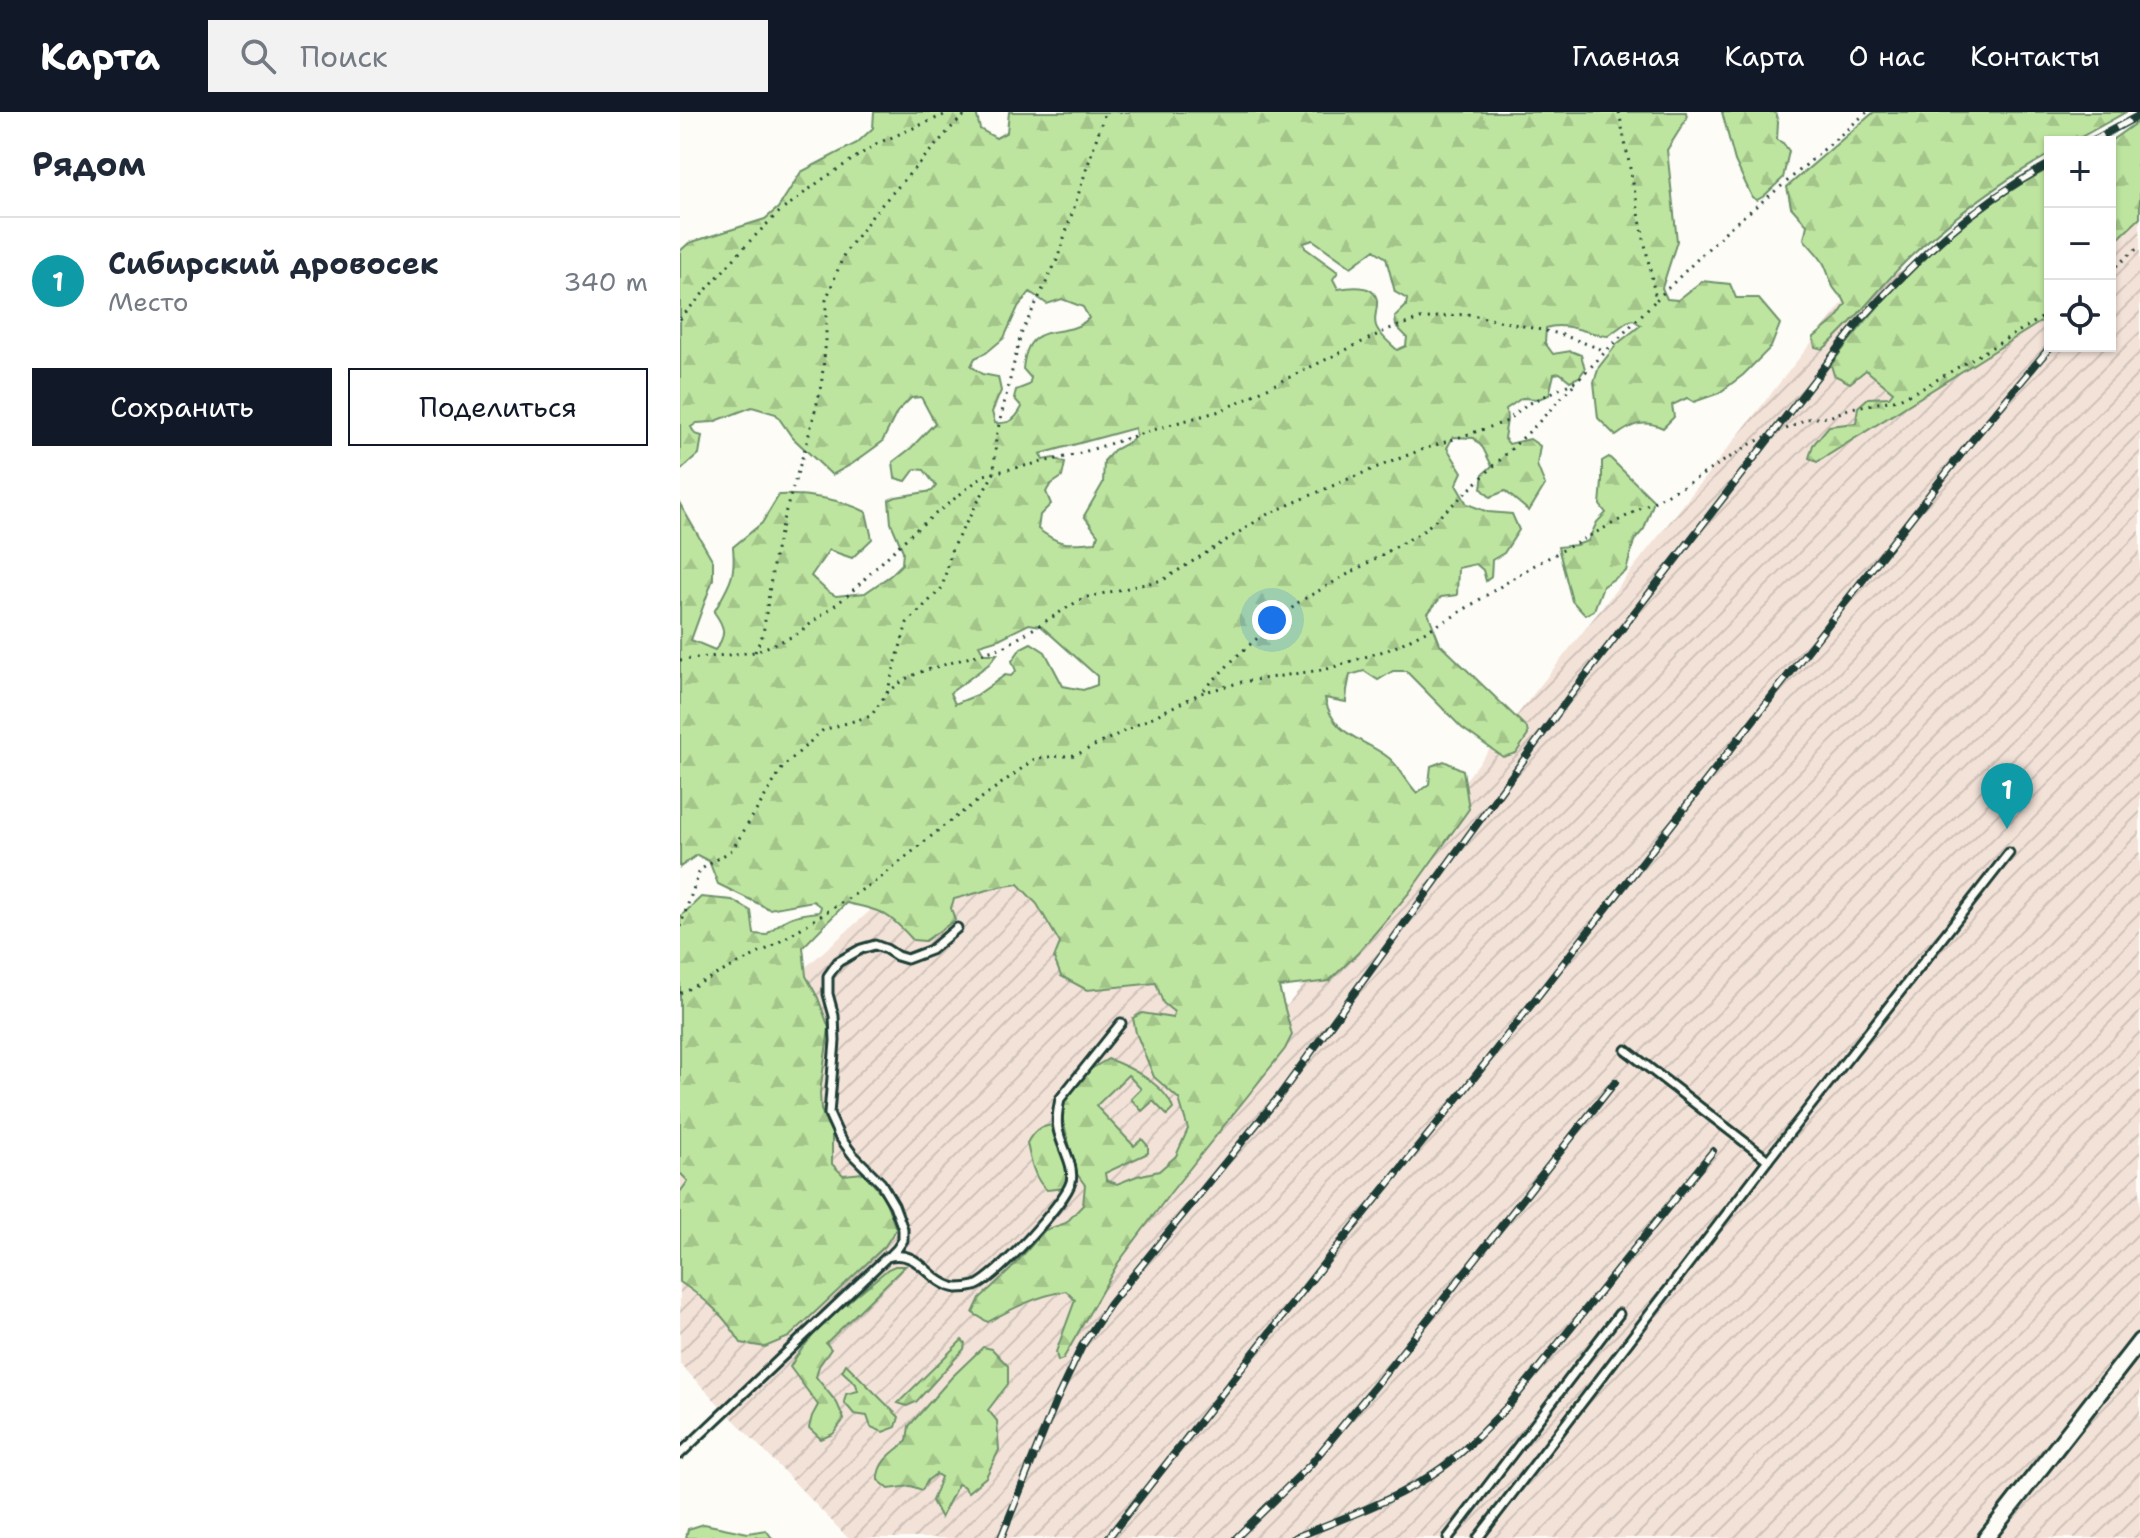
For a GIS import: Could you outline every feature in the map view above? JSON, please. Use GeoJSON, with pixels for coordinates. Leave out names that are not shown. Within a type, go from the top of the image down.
{"type":"FeatureCollection","features":[{"type":"Feature","properties":{"kind":"street"},"geometry":{"type":"LineString","coordinates":[[1986,1538],[2140,1341]]}},
{"type":"Feature","properties":{"kind":"lane"},"geometry":{"type":"LineString","coordinates":[[1478,1538],[2009,853]]}},
{"type":"Feature","properties":{"kind":"lane"},"geometry":{"type":"LineString","coordinates":[[912,1258],[903,1240],[903,1229],[894,1205],[881,1183],[846,1145],[829,1114],[835,1041],[828,976],[838,962],[861,949],[875,945],[907,959],[931,950],[957,928]]}},
{"type":"Feature","properties":{"kind":"lane"},"geometry":{"type":"LineString","coordinates":[[887,1257],[898,1254],[912,1258],[944,1283],[957,1288],[975,1286],[989,1277],[1022,1246],[1065,1196],[1072,1180],[1070,1164],[1058,1131],[1060,1099],[1121,1023]]}},
{"type":"Feature","properties":{"kind":"lane"},"geometry":{"type":"LineString","coordinates":[[1626,1050],[1768,1160]]}},
{"type":"Feature","properties":{"kind":"lane"},"geometry":{"type":"LineString","coordinates":[[680,1454],[903,1240]]}},
{"type":"Feature","properties":{"kind":"lane"},"geometry":{"type":"LineString","coordinates":[[1448,1538],[1619,1314]]}},
{"type":"Feature","properties":{"kind":"path"},"geometry":{"type":"LineString","coordinates":[[680,319],[777,214],[820,181],[876,144],[951,112]]}},
{"type":"Feature","properties":{"kind":"path"},"geometry":{"type":"LineString","coordinates":[[755,652],[763,634],[783,520],[821,388],[826,300],[844,254],[876,211],[968,112]]}},
{"type":"Feature","properties":{"kind":"path"},"geometry":{"type":"LineString","coordinates":[[887,693],[907,623],[942,588],[952,548],[994,473],[996,437],[1021,334],[1057,260],[1105,112]]}},
{"type":"Feature","properties":{"kind":"path"},"geometry":{"type":"LineString","coordinates":[[1619,112],[1656,300]]}},
{"type":"Feature","properties":{"kind":"path"},"geometry":{"type":"LineString","coordinates":[[1201,693],[1238,655],[1299,602],[1422,532],[1525,436],[1729,228],[1867,112]]}},
{"type":"Feature","properties":{"kind":"path"},"geometry":{"type":"LineString","coordinates":[[2116,266],[2140,246]]}},
{"type":"Feature","properties":{"kind":"path"},"geometry":{"type":"LineString","coordinates":[[680,660],[755,652],[796,635],[847,596],[913,532],[984,475],[1074,455],[1220,411],[1389,329],[1420,319],[1467,314],[1560,334],[1606,351]]}},
{"type":"Feature","properties":{"kind":"path"},"geometry":{"type":"LineString","coordinates":[[680,993],[771,947],[879,879],[945,825],[1036,758],[1076,755],[1201,693],[1242,682],[1327,669],[1393,648],[1449,619],[1531,567],[1689,483],[1751,444],[1805,419],[1829,417],[1874,402],[1899,399],[2044,317]]}},
{"type":"Feature","properties":{"kind":"path"},"geometry":{"type":"LineString","coordinates":[[680,927],[700,870],[732,850],[783,767],[823,730],[871,716],[887,693],[905,679],[1004,647],[1083,598],[1163,580],[1268,514],[1418,451],[1505,422],[1526,405],[1578,380]]}},
{"type":"Feature","properties":{"kind":"shaded area"},"geometry":{"type":"Polygon","coordinates":[[[2140,161],[2140,1538],[848,1538],[680,1364],[680,1078],[1038,763],[1287,1006],[1849,295],[2044,205],[2044,352],[2116,352],[2116,172],[2140,161]]]}},
{"type":"Feature","properties":{"kind":"green space"},"geometry":{"type":"Polygon","coordinates":[[[874,112],[976,112],[980,129],[996,138],[1007,132],[1009,112],[1686,112],[1687,118],[1667,150],[1677,241],[1662,288],[1667,299],[1678,300],[1702,281],[1730,284],[1736,298],[1758,298],[1780,324],[1771,347],[1743,375],[1719,393],[1694,402],[1687,398],[1672,405],[1674,417],[1663,428],[1638,424],[1616,436],[1598,418],[1594,382],[1599,367],[1617,344],[1641,325],[1633,320],[1627,322],[1608,336],[1569,327],[1546,328],[1545,343],[1553,354],[1571,351],[1581,355],[1585,369],[1579,377],[1570,381],[1560,373],[1554,374],[1549,395],[1538,399],[1522,398],[1506,409],[1504,438],[1509,444],[1530,439],[1540,446],[1537,465],[1545,485],[1529,511],[1505,491],[1490,497],[1481,488],[1483,474],[1492,466],[1483,448],[1474,438],[1453,437],[1447,448],[1462,472],[1456,485],[1467,504],[1488,512],[1512,514],[1519,530],[1504,553],[1492,560],[1491,577],[1486,581],[1483,570],[1476,564],[1458,568],[1457,595],[1441,597],[1428,613],[1440,644],[1527,728],[1528,735],[1516,753],[1503,757],[1462,728],[1406,671],[1393,671],[1378,680],[1364,671],[1350,675],[1346,702],[1325,698],[1329,711],[1342,729],[1389,758],[1417,793],[1429,784],[1431,766],[1444,761],[1463,770],[1469,809],[1409,893],[1359,952],[1329,981],[1279,987],[1292,1035],[1285,1049],[1118,1263],[1063,1359],[1058,1361],[1056,1352],[1075,1300],[1066,1291],[1026,1303],[988,1322],[973,1313],[980,1298],[1045,1230],[1066,1223],[1083,1205],[1085,1185],[1077,1174],[1061,1113],[1064,1097],[1091,1069],[1108,1059],[1146,1078],[1169,1100],[1173,1109],[1167,1115],[1153,1101],[1142,1111],[1131,1099],[1141,1089],[1128,1075],[1096,1106],[1134,1146],[1142,1139],[1148,1146],[1148,1153],[1105,1173],[1106,1180],[1117,1184],[1159,1171],[1176,1156],[1188,1129],[1179,1099],[1154,1077],[1136,1033],[1133,1018],[1142,1013],[1173,1018],[1174,1012],[1163,1003],[1156,983],[1087,990],[1061,976],[1054,958],[1060,943],[1037,904],[1018,884],[954,899],[951,908],[955,920],[925,941],[913,940],[884,914],[846,903],[803,947],[806,976],[829,1028],[820,1093],[821,1110],[832,1132],[832,1164],[843,1175],[864,1173],[884,1197],[896,1229],[885,1246],[789,1337],[765,1347],[741,1343],[714,1309],[680,1282],[680,1192],[688,1181],[680,1173],[680,917],[701,897],[732,900],[751,911],[754,934],[766,935],[784,921],[819,912],[821,907],[813,901],[769,909],[718,884],[709,861],[697,855],[680,867],[680,504],[713,561],[713,579],[691,640],[715,650],[723,631],[714,612],[730,581],[733,547],[762,523],[779,495],[824,498],[866,512],[872,539],[852,558],[829,550],[811,576],[836,596],[865,593],[902,564],[903,551],[891,523],[889,500],[932,491],[936,486],[924,470],[915,469],[906,481],[895,478],[893,462],[935,423],[921,397],[911,398],[897,412],[882,442],[832,475],[792,437],[776,414],[752,407],[691,427],[695,434],[702,436],[699,454],[680,471],[680,251],[689,243],[765,219],[778,208],[801,172],[857,143],[873,128],[874,112]],[[1313,240],[1304,243],[1305,248],[1338,272],[1333,279],[1338,289],[1372,291],[1377,301],[1377,329],[1397,350],[1406,346],[1407,337],[1396,326],[1395,317],[1406,306],[1407,299],[1395,292],[1386,258],[1374,250],[1351,267],[1313,240]],[[1030,292],[1018,307],[1004,338],[975,358],[971,366],[982,374],[998,377],[1001,391],[992,412],[995,423],[1012,420],[1022,407],[1014,398],[1016,390],[1029,385],[1031,378],[1023,369],[1026,352],[1032,342],[1040,336],[1079,325],[1089,318],[1083,307],[1062,299],[1047,304],[1030,292]],[[1135,428],[1040,454],[1043,460],[1054,458],[1065,463],[1062,477],[1046,492],[1051,504],[1040,515],[1038,529],[1065,543],[1096,542],[1098,535],[1084,516],[1103,483],[1104,461],[1114,450],[1136,436],[1135,428]],[[1029,624],[979,645],[984,654],[997,654],[989,664],[950,693],[955,704],[977,695],[1005,675],[1011,676],[1016,671],[1012,661],[1021,648],[1031,643],[1045,652],[1063,686],[1083,690],[1097,685],[1097,676],[1041,626],[1029,624]]]}},
{"type":"Feature","properties":{"kind":"green space"},"geometry":{"type":"Polygon","coordinates":[[[1722,112],[1775,112],[1777,140],[1789,151],[1783,178],[1757,200],[1752,197],[1735,161],[1722,112]]]}},
{"type":"Feature","properties":{"kind":"green space"},"geometry":{"type":"Polygon","coordinates":[[[1874,112],[2126,112],[2083,136],[2044,136],[2044,158],[1976,202],[1940,230],[1896,271],[1823,349],[1815,347],[1813,338],[1836,319],[1846,304],[1833,287],[1822,261],[1804,239],[1807,225],[1791,207],[1787,187],[1874,112]]]}},
{"type":"Feature","properties":{"kind":"green space"},"geometry":{"type":"Polygon","coordinates":[[[2140,120],[2140,218],[2116,240],[2116,208],[2116,137],[2140,120]]]}},
{"type":"Feature","properties":{"kind":"green space"},"geometry":{"type":"Polygon","coordinates":[[[2044,171],[2044,320],[1817,462],[1809,458],[1813,445],[1829,426],[1856,423],[1858,407],[1868,398],[1889,397],[1893,392],[1866,370],[1850,383],[1834,375],[1831,365],[1877,307],[1929,254],[2017,186],[2044,171]]]}},
{"type":"Feature","properties":{"kind":"green space"},"geometry":{"type":"Polygon","coordinates":[[[1609,457],[1654,501],[1644,529],[1634,541],[1626,571],[1603,586],[1594,610],[1585,615],[1572,601],[1558,547],[1588,541],[1597,522],[1606,513],[1600,505],[1602,461],[1609,457]]]}},
{"type":"Feature","properties":{"kind":"green space"},"geometry":{"type":"Polygon","coordinates":[[[1053,1125],[1066,1164],[1066,1180],[1064,1188],[1047,1190],[1036,1175],[1027,1143],[1037,1130],[1053,1125]]]}},
{"type":"Feature","properties":{"kind":"green space"},"geometry":{"type":"Polygon","coordinates":[[[895,1266],[905,1266],[826,1343],[831,1349],[819,1366],[816,1377],[837,1403],[844,1419],[833,1434],[821,1439],[809,1428],[818,1405],[790,1367],[822,1326],[895,1266]]]}},
{"type":"Feature","properties":{"kind":"green space"},"geometry":{"type":"Polygon","coordinates":[[[962,1340],[964,1349],[916,1402],[907,1406],[898,1403],[962,1340]]]}},
{"type":"Feature","properties":{"kind":"green space"},"geometry":{"type":"Polygon","coordinates":[[[983,1347],[992,1349],[1008,1366],[1008,1384],[988,1410],[997,1421],[999,1450],[986,1477],[968,1492],[958,1484],[941,1518],[932,1501],[941,1477],[936,1474],[922,1490],[911,1486],[889,1489],[878,1480],[878,1473],[888,1457],[907,1441],[909,1426],[983,1347]]]}},
{"type":"Feature","properties":{"kind":"green space"},"geometry":{"type":"Polygon","coordinates":[[[846,1364],[899,1417],[896,1427],[883,1432],[871,1427],[867,1416],[854,1414],[844,1402],[846,1394],[858,1391],[856,1384],[842,1371],[846,1364]]]}},
{"type":"Feature","properties":{"kind":"green space"},"geometry":{"type":"Polygon","coordinates":[[[704,1524],[748,1533],[766,1530],[772,1538],[686,1538],[688,1529],[704,1524]]]}},
{"type":"Feature","properties":{"kind":"railway"},"geometry":{"type":"LineString","coordinates":[[2101,136],[2140,115]]}},
{"type":"Feature","properties":{"kind":"railway"},"geometry":{"type":"LineString","coordinates":[[1001,1538],[1056,1401],[1082,1346],[1110,1304],[1277,1099],[1570,696],[1859,322],[1947,234],[1996,197],[2044,167]]}},
{"type":"Feature","properties":{"kind":"railway"},"geometry":{"type":"LineString","coordinates":[[1108,1538],[1466,1088],[1969,444],[2046,352]]}},
{"type":"Feature","properties":{"kind":"railway"},"geometry":{"type":"LineString","coordinates":[[1236,1538],[1310,1465],[1615,1082]]}},
{"type":"Feature","properties":{"kind":"railway"},"geometry":{"type":"LineString","coordinates":[[1294,1538],[1406,1490],[1440,1469],[1467,1447],[1509,1405],[1713,1151]]}},
{"type":"Feature","properties":{"kind":"place","name":"Сибирский дровосек"},"geometry":{"type":"Point","coordinates":[2007,829]}}]}
